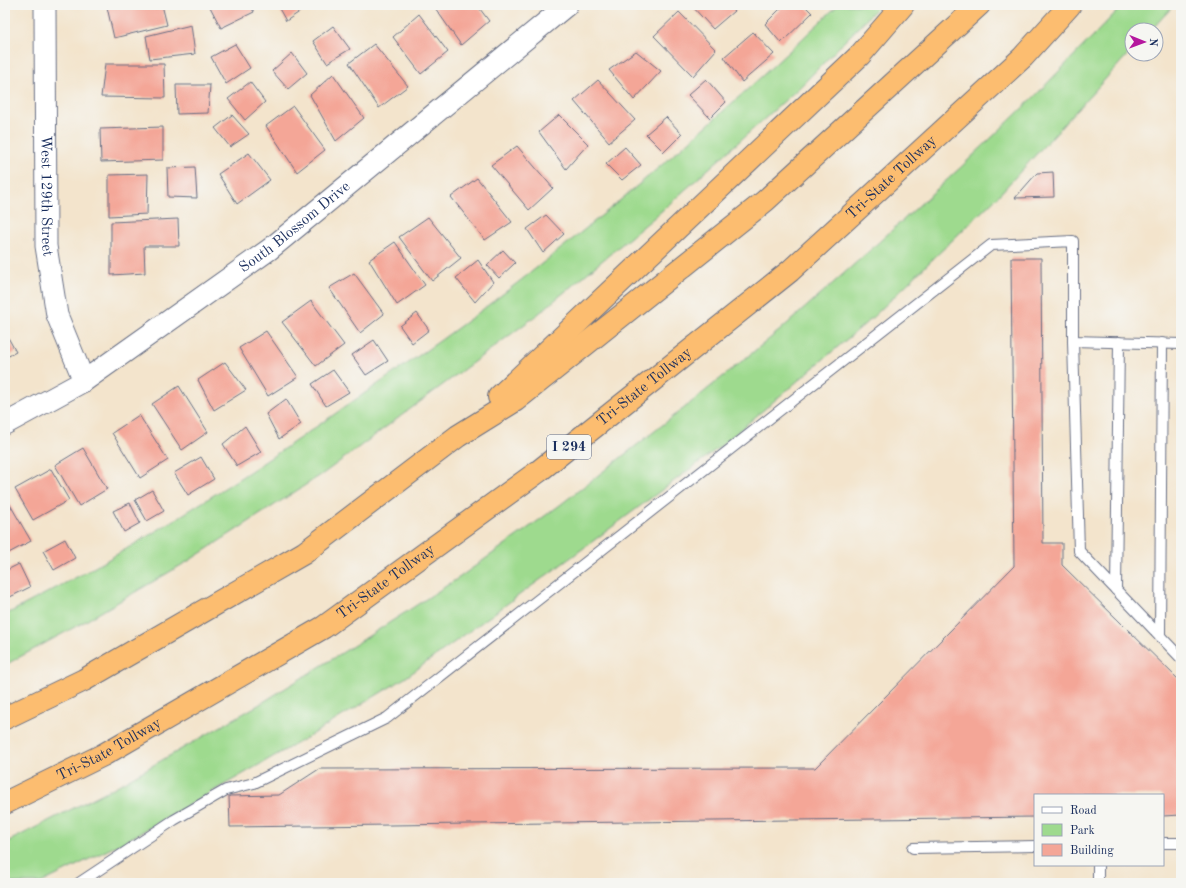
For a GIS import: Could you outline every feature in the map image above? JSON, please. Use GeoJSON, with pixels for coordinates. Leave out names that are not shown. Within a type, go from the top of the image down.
{"type":"FeatureCollection","features":[{"type":"Feature","properties":{"kind":"highway"},"geometry":{"type":"LineString","coordinates":[[458,436],[860,55],[903,5]]}},
{"type":"Feature","properties":{"kind":"highway"},"geometry":{"type":"LineString","coordinates":[[5,718],[84,680],[304,553],[458,436],[516,400],[765,201],[979,5]]}},
{"type":"Feature","properties":{"kind":"highway","name":"Tri-State Tollway"},"geometry":{"type":"LineString","coordinates":[[5,803],[103,755],[324,627],[539,471],[790,271],[1023,57],[1070,5]]}},
{"type":"Feature","properties":{"kind":"street","name":"West 129th Street"},"geometry":{"type":"LineString","coordinates":[[45,5],[46,246],[57,315],[84,381]]}},
{"type":"Feature","properties":{"kind":"street","name":"South Blossom Drive"},"geometry":{"type":"LineString","coordinates":[[5,424],[84,381],[270,249],[567,5]]}},
{"type":"Feature","properties":{"kind":"lane"},"geometry":{"type":"LineString","coordinates":[[78,883],[174,820],[226,790],[254,783],[387,718],[991,245],[1072,241],[1073,341],[1079,551],[1181,658]]}},
{"type":"Feature","properties":{"kind":"lane"},"geometry":{"type":"LineString","coordinates":[[1073,341],[1181,344]]}},
{"type":"Feature","properties":{"kind":"lane"},"geometry":{"type":"LineString","coordinates":[[1116,590],[1119,342]]}},
{"type":"Feature","properties":{"kind":"lane"},"geometry":{"type":"LineString","coordinates":[[1160,636],[1162,343]]}},
{"type":"Feature","properties":{"kind":"lane"},"geometry":{"type":"LineString","coordinates":[[1164,843],[1181,843]]}},
{"type":"Feature","properties":{"kind":"lane"},"geometry":{"type":"LineString","coordinates":[[913,848],[1034,846]]}},
{"type":"Feature","properties":{"kind":"lane"},"geometry":{"type":"LineString","coordinates":[[1098,866],[1098,883]]}},
{"type":"Feature","properties":{"kind":"green space"},"geometry":{"type":"Polygon","coordinates":[[[838,5],[880,5],[800,87],[657,215],[537,315],[324,473],[190,560],[84,622],[5,665],[5,615],[88,571],[185,513],[311,430],[458,328],[522,280],[661,166],[795,46],[838,5]]]}},
{"type":"Feature","properties":{"kind":"green space"},"geometry":{"type":"Polygon","coordinates":[[[1123,5],[1174,5],[1158,22],[1124,22],[1124,59],[997,197],[872,318],[721,446],[405,678],[306,738],[126,841],[41,883],[5,883],[5,843],[115,787],[260,704],[460,577],[560,505],[683,409],[779,331],[960,168],[1034,97],[1123,5]]]}},
{"type":"Feature","properties":{"kind":"building"},"geometry":{"type":"Polygon","coordinates":[[[115,5],[162,5],[167,25],[114,38],[107,7],[115,5]]]}},
{"type":"Feature","properties":{"kind":"building"},"geometry":{"type":"Polygon","coordinates":[[[209,5],[250,5],[254,12],[221,28],[209,5]]]}},
{"type":"Feature","properties":{"kind":"building"},"geometry":{"type":"Polygon","coordinates":[[[277,5],[310,5],[286,21],[277,5]]]}},
{"type":"Feature","properties":{"kind":"building"},"geometry":{"type":"Polygon","coordinates":[[[433,5],[477,5],[489,21],[461,45],[433,5]]]}},
{"type":"Feature","properties":{"kind":"building"},"geometry":{"type":"Polygon","coordinates":[[[691,5],[741,5],[713,29],[691,5]]]}},
{"type":"Feature","properties":{"kind":"building"},"geometry":{"type":"Polygon","coordinates":[[[784,5],[804,5],[812,13],[781,43],[765,24],[784,5]]]}},
{"type":"Feature","properties":{"kind":"building"},"geometry":{"type":"Polygon","coordinates":[[[679,12],[716,50],[693,76],[654,36],[679,12]]]}},
{"type":"Feature","properties":{"kind":"building"},"geometry":{"type":"Polygon","coordinates":[[[419,14],[448,52],[421,74],[393,37],[419,14]]]}},
{"type":"Feature","properties":{"kind":"building"},"geometry":{"type":"Polygon","coordinates":[[[191,25],[195,54],[150,59],[146,36],[191,25]]]}},
{"type":"Feature","properties":{"kind":"building"},"geometry":{"type":"Polygon","coordinates":[[[333,26],[350,49],[327,63],[313,41],[333,26]]]}},
{"type":"Feature","properties":{"kind":"building"},"geometry":{"type":"Polygon","coordinates":[[[753,32],[774,54],[742,82],[724,57],[753,32]]]}},
{"type":"Feature","properties":{"kind":"building"},"geometry":{"type":"Polygon","coordinates":[[[235,44],[250,68],[226,84],[211,57],[235,44]]]}},
{"type":"Feature","properties":{"kind":"building"},"geometry":{"type":"Polygon","coordinates":[[[374,44],[408,86],[379,108],[349,63],[374,44]]]}},
{"type":"Feature","properties":{"kind":"building"},"geometry":{"type":"Polygon","coordinates":[[[636,51],[661,71],[634,100],[609,70],[636,51]]]}},
{"type":"Feature","properties":{"kind":"building"},"geometry":{"type":"Polygon","coordinates":[[[292,53],[307,73],[288,89],[272,71],[292,53]]]}},
{"type":"Feature","properties":{"kind":"building"},"geometry":{"type":"Polygon","coordinates":[[[105,64],[164,64],[165,98],[101,97],[105,64]]]}},
{"type":"Feature","properties":{"kind":"building"},"geometry":{"type":"Polygon","coordinates":[[[333,74],[364,118],[336,141],[310,95],[333,74]]]}},
{"type":"Feature","properties":{"kind":"building"},"geometry":{"type":"Polygon","coordinates":[[[706,79],[726,102],[710,118],[688,95],[706,79]]]}},
{"type":"Feature","properties":{"kind":"building"},"geometry":{"type":"Polygon","coordinates":[[[598,80],[635,120],[609,142],[574,101],[598,80]]]}},
{"type":"Feature","properties":{"kind":"building"},"geometry":{"type":"Polygon","coordinates":[[[250,82],[265,102],[245,120],[228,99],[250,82]]]}},
{"type":"Feature","properties":{"kind":"building"},"geometry":{"type":"Polygon","coordinates":[[[176,85],[210,85],[208,113],[177,114],[176,85]]]}},
{"type":"Feature","properties":{"kind":"building"},"geometry":{"type":"Polygon","coordinates":[[[293,106],[325,150],[297,172],[266,126],[293,106]]]}},
{"type":"Feature","properties":{"kind":"building"},"geometry":{"type":"Polygon","coordinates":[[[232,115],[249,134],[230,147],[215,128],[232,115]]]}},
{"type":"Feature","properties":{"kind":"building"},"geometry":{"type":"Polygon","coordinates":[[[559,115],[588,144],[566,169],[539,132],[559,115]]]}},
{"type":"Feature","properties":{"kind":"building"},"geometry":{"type":"Polygon","coordinates":[[[666,117],[682,134],[664,152],[646,134],[666,117]]]}},
{"type":"Feature","properties":{"kind":"building"},"geometry":{"type":"Polygon","coordinates":[[[163,127],[163,160],[101,162],[100,129],[163,127]]]}},
{"type":"Feature","properties":{"kind":"building"},"geometry":{"type":"Polygon","coordinates":[[[517,146],[553,188],[529,210],[491,165],[517,146]]]}},
{"type":"Feature","properties":{"kind":"building"},"geometry":{"type":"Polygon","coordinates":[[[625,147],[641,165],[622,180],[606,164],[625,147]]]}},
{"type":"Feature","properties":{"kind":"building"},"geometry":{"type":"Polygon","coordinates":[[[249,153],[270,180],[237,204],[218,174],[249,153]]]}},
{"type":"Feature","properties":{"kind":"building"},"geometry":{"type":"Polygon","coordinates":[[[195,167],[197,198],[168,197],[167,168],[195,167]]]}},
{"type":"Feature","properties":{"kind":"building"},"geometry":{"type":"Polygon","coordinates":[[[1053,172],[1054,197],[1015,198],[1037,173],[1053,172]]]}},
{"type":"Feature","properties":{"kind":"building"},"geometry":{"type":"Polygon","coordinates":[[[148,174],[147,214],[109,216],[109,175],[148,174]]]}},
{"type":"Feature","properties":{"kind":"building"},"geometry":{"type":"Polygon","coordinates":[[[477,178],[512,222],[485,240],[451,197],[477,178]]]}},
{"type":"Feature","properties":{"kind":"building"},"geometry":{"type":"Polygon","coordinates":[[[546,215],[564,234],[543,253],[527,229],[546,215]]]}},
{"type":"Feature","properties":{"kind":"building"},"geometry":{"type":"Polygon","coordinates":[[[428,217],[461,258],[432,281],[399,237],[428,217]]]}},
{"type":"Feature","properties":{"kind":"building"},"geometry":{"type":"Polygon","coordinates":[[[178,219],[179,246],[144,246],[145,273],[111,275],[111,222],[178,219]]]}},
{"type":"Feature","properties":{"kind":"building"},"geometry":{"type":"Polygon","coordinates":[[[395,242],[425,285],[397,305],[369,260],[395,242]]]}},
{"type":"Feature","properties":{"kind":"building"},"geometry":{"type":"Polygon","coordinates":[[[503,250],[515,263],[499,278],[487,265],[503,250]]]}},
{"type":"Feature","properties":{"kind":"building"},"geometry":{"type":"Polygon","coordinates":[[[1011,258],[1041,258],[1043,543],[1062,543],[1062,565],[1181,682],[1181,815],[1164,816],[1164,794],[1034,794],[1034,817],[230,827],[229,796],[279,795],[319,769],[815,768],[1014,566],[1011,258]]]}},
{"type":"Feature","properties":{"kind":"building"},"geometry":{"type":"Polygon","coordinates":[[[478,260],[493,282],[475,302],[456,278],[478,260]]]}},
{"type":"Feature","properties":{"kind":"building"},"geometry":{"type":"Polygon","coordinates":[[[354,273],[384,314],[360,333],[329,288],[354,273]]]}},
{"type":"Feature","properties":{"kind":"building"},"geometry":{"type":"Polygon","coordinates":[[[311,301],[344,345],[316,366],[282,322],[311,301]]]}},
{"type":"Feature","properties":{"kind":"building"},"geometry":{"type":"Polygon","coordinates":[[[417,313],[429,330],[412,343],[400,326],[417,313]]]}},
{"type":"Feature","properties":{"kind":"building"},"geometry":{"type":"Polygon","coordinates":[[[266,331],[298,377],[268,396],[239,348],[266,331]]]}},
{"type":"Feature","properties":{"kind":"building"},"geometry":{"type":"Polygon","coordinates":[[[5,332],[16,352],[5,358],[5,332]]]}},
{"type":"Feature","properties":{"kind":"building"},"geometry":{"type":"Polygon","coordinates":[[[374,340],[388,361],[366,375],[352,355],[374,340]]]}},
{"type":"Feature","properties":{"kind":"building"},"geometry":{"type":"Polygon","coordinates":[[[225,362],[246,390],[214,410],[198,380],[225,362]]]}},
{"type":"Feature","properties":{"kind":"building"},"geometry":{"type":"Polygon","coordinates":[[[333,370],[349,392],[326,406],[312,384],[333,370]]]}},
{"type":"Feature","properties":{"kind":"building"},"geometry":{"type":"Polygon","coordinates":[[[179,386],[208,432],[182,450],[152,404],[179,386]]]}},
{"type":"Feature","properties":{"kind":"building"},"geometry":{"type":"Polygon","coordinates":[[[286,399],[301,424],[279,439],[266,414],[286,399]]]}},
{"type":"Feature","properties":{"kind":"building"},"geometry":{"type":"Polygon","coordinates":[[[139,415],[168,460],[140,478],[112,433],[139,415]]]}},
{"type":"Feature","properties":{"kind":"building"},"geometry":{"type":"Polygon","coordinates":[[[245,426],[261,452],[237,466],[223,444],[245,426]]]}},
{"type":"Feature","properties":{"kind":"building"},"geometry":{"type":"Polygon","coordinates":[[[83,448],[107,489],[79,506],[55,465],[83,448]]]}},
{"type":"Feature","properties":{"kind":"building"},"geometry":{"type":"Polygon","coordinates":[[[201,457],[214,479],[188,495],[174,473],[201,457]]]}},
{"type":"Feature","properties":{"kind":"building"},"geometry":{"type":"Polygon","coordinates":[[[51,469],[69,500],[33,520],[15,489],[51,469]]]}},
{"type":"Feature","properties":{"kind":"building"},"geometry":{"type":"Polygon","coordinates":[[[152,490],[164,511],[147,521],[135,500],[152,490]]]}},
{"type":"Feature","properties":{"kind":"building"},"geometry":{"type":"Polygon","coordinates":[[[5,496],[31,541],[5,555],[5,496]]]}},
{"type":"Feature","properties":{"kind":"building"},"geometry":{"type":"Polygon","coordinates":[[[130,503],[140,523],[124,532],[113,511],[130,503]]]}},
{"type":"Feature","properties":{"kind":"building"},"geometry":{"type":"Polygon","coordinates":[[[65,539],[75,558],[54,570],[43,551],[65,539]]]}},
{"type":"Feature","properties":{"kind":"building"},"geometry":{"type":"Polygon","coordinates":[[[19,564],[30,587],[8,598],[5,592],[5,571],[19,564]]]}}]}
